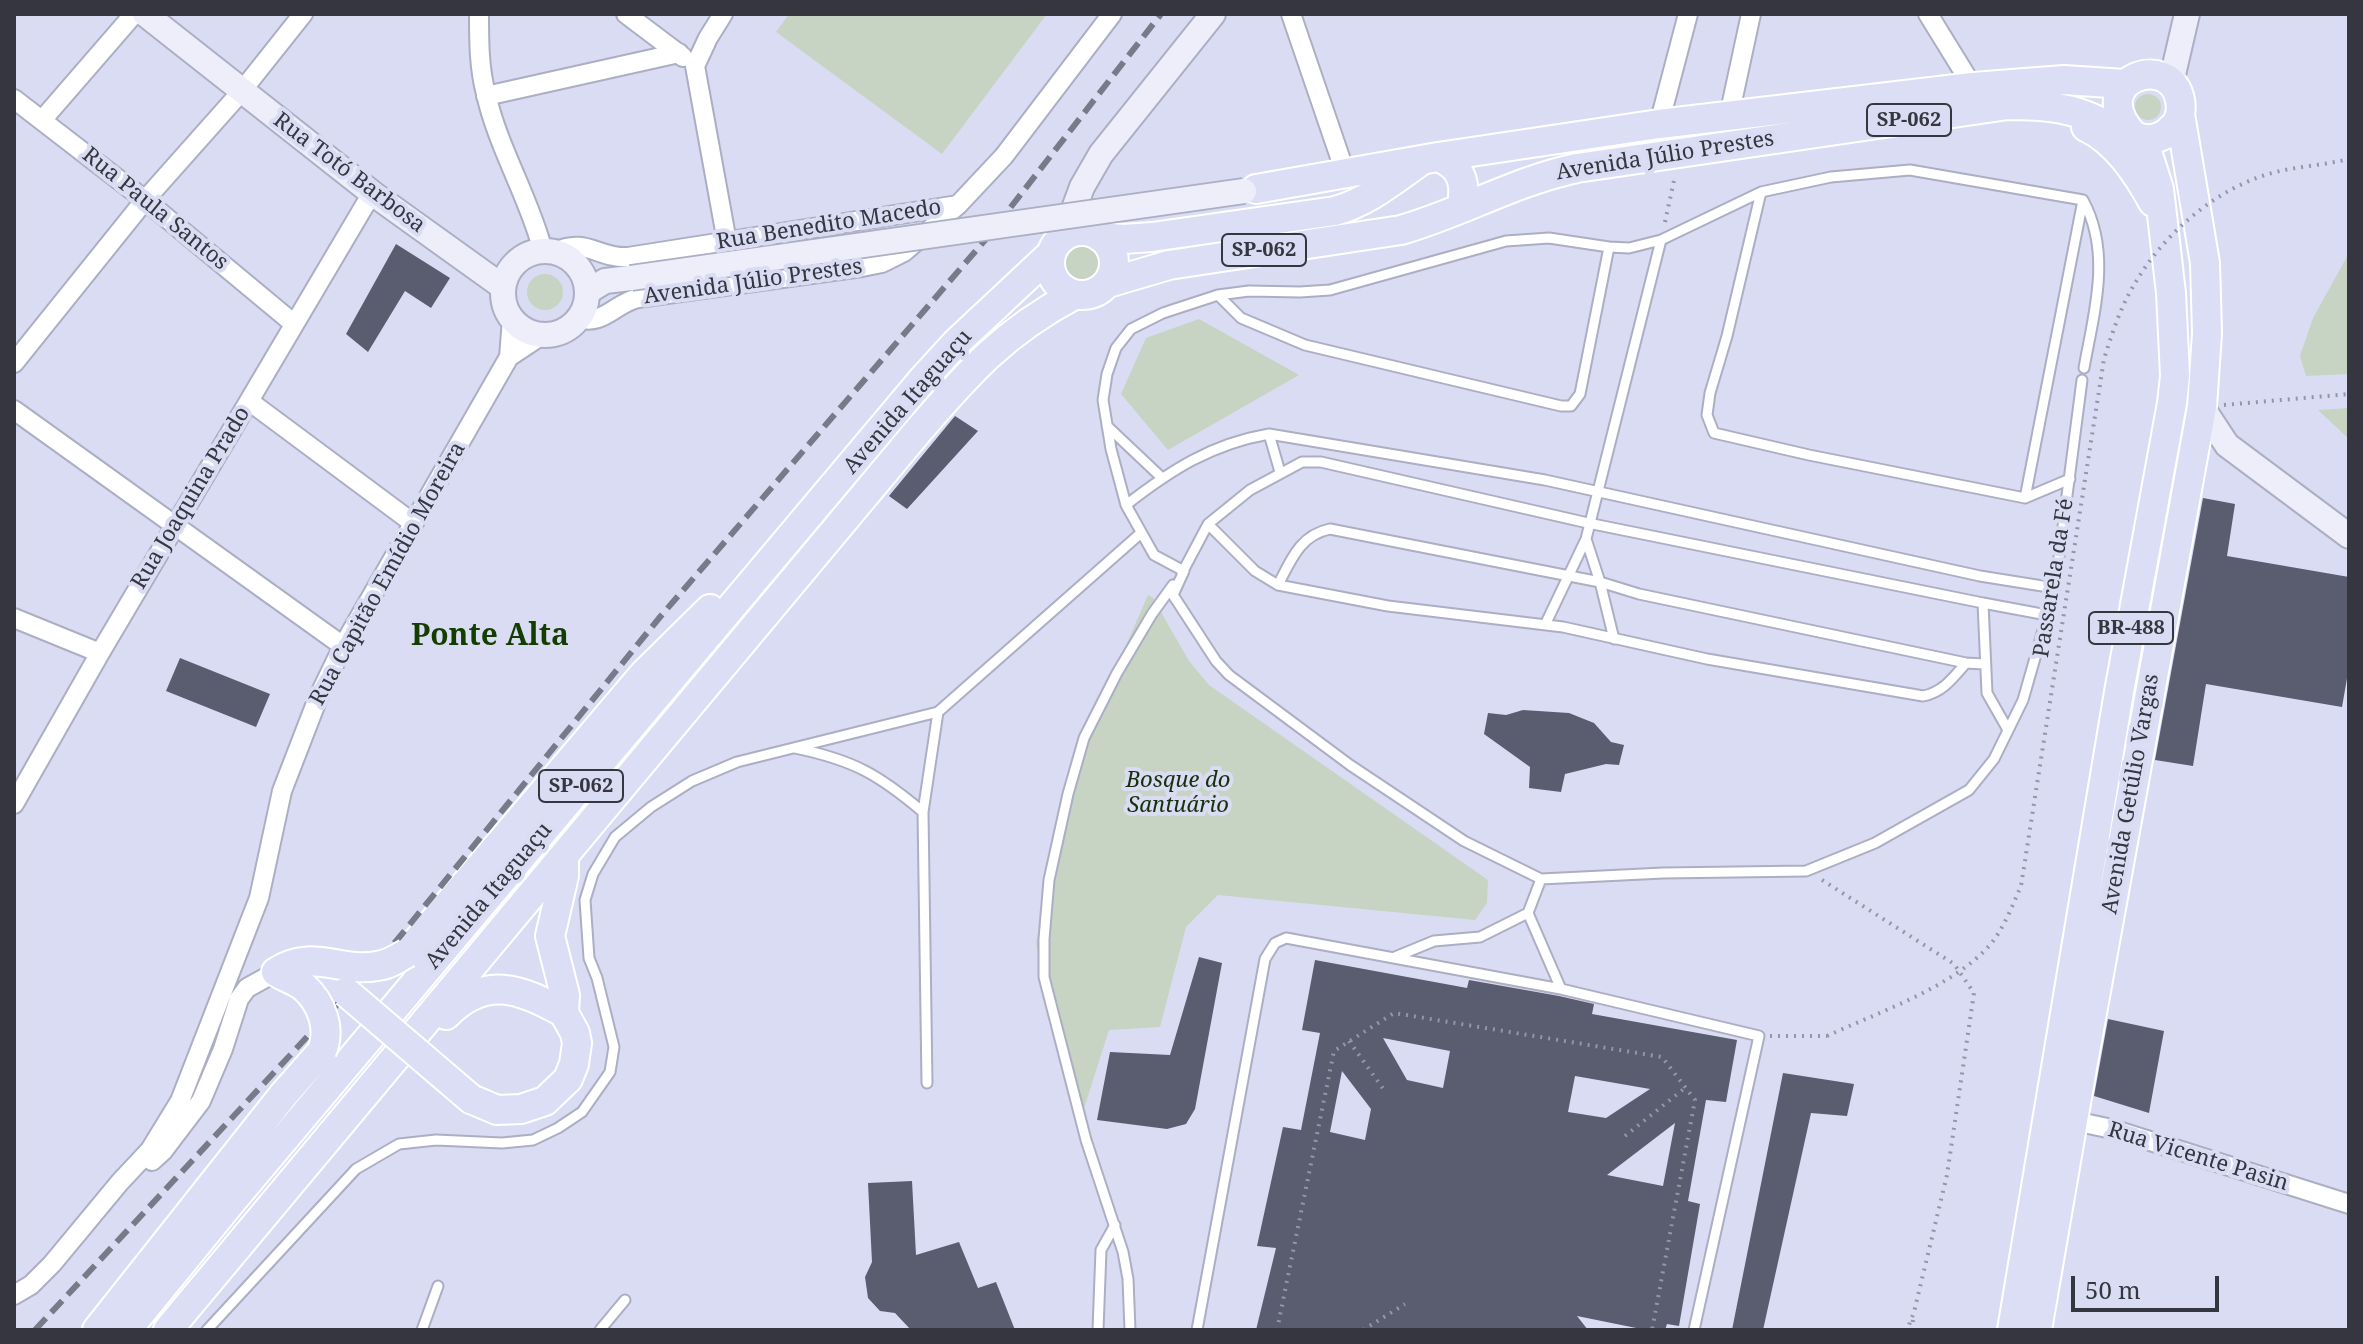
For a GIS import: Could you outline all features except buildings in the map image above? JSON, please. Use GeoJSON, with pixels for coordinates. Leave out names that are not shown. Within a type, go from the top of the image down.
{"type":"FeatureCollection","features":[{"type":"Feature","properties":{"kind":"main road","name":"Rua Totó Barbosa"},"geometry":{"type":"LineString","coordinates":[[145,14],[372,193],[503,287]]}},
{"type":"Feature","properties":{"kind":"main road"},"geometry":{"type":"LineString","coordinates":[[1074,295],[1056,284],[1051,275],[1077,240],[1082,220],[1077,204],[1082,187],[1101,154],[1213,14]]}},
{"type":"Feature","properties":{"kind":"main road"},"geometry":{"type":"LineString","coordinates":[[2125,84],[2117,102],[2119,114],[2123,124],[2139,137],[2162,136],[2177,123],[2180,114],[2178,92],[2171,83],[2187,14]]}},
{"type":"Feature","properties":{"kind":"main road","name":"SP-062"},"geometry":{"type":"LineString","coordinates":[[2125,84],[2142,74],[2162,77],[2171,83]]}},
{"type":"Feature","properties":{"kind":"main road","name":"Avenida Júlio Prestes"},"geometry":{"type":"LineString","coordinates":[[592,283],[1250,190],[1430,158],[1659,124],[1973,87],[2064,80],[2125,84]]}},
{"type":"Feature","properties":{"kind":"main road"},"geometry":{"type":"LineString","coordinates":[[2008,105],[2070,120],[2096,132],[2126,160],[2162,217]]}},
{"type":"Feature","properties":{"kind":"main road","name":"Avenida Júlio Prestes"},"geometry":{"type":"LineString","coordinates":[[1108,283],[1169,265],[1401,230],[1553,173],[2008,105],[2038,105],[2066,110],[2139,137]]}},
{"type":"Feature","properties":{"kind":"main road","name":"Avenida Getúlio Vargas"},"geometry":{"type":"LineString","coordinates":[[2012,1330],[2160,634],[2202,407],[2207,333],[2205,263],[2180,114]]}},
{"type":"Feature","properties":{"kind":"main road"},"geometry":{"type":"LineString","coordinates":[[1737,115],[1748,143]]}},
{"type":"Feature","properties":{"kind":"main road","name":"Avenida Getúlio Vargas"},"geometry":{"type":"LineString","coordinates":[[2037,1330],[2059,1119],[2131,631],[2166,447],[2175,376],[2171,293],[2159,189],[2139,137]]}},
{"type":"Feature","properties":{"kind":"main road"},"geometry":{"type":"LineString","coordinates":[[1430,158],[1450,161],[1460,173],[1464,188],[1461,208]]}},
{"type":"Feature","properties":{"kind":"main road","name":"Avenida Júlio Prestes"},"geometry":{"type":"LineString","coordinates":[[1077,240],[1152,237],[1335,211],[1355,205],[1430,158]]}},
{"type":"Feature","properties":{"kind":"main road"},"geometry":{"type":"LineString","coordinates":[[1250,190],[1318,196],[1422,224]]}},
{"type":"Feature","properties":{"kind":"main road"},"geometry":{"type":"LineString","coordinates":[[1077,240],[1112,253],[1113,273],[1108,283]]}},
{"type":"Feature","properties":{"kind":"main road","name":"Avenida Itaguaçu"},"geometry":{"type":"LineString","coordinates":[[127,1330],[923,379],[956,343],[1077,240]]}},
{"type":"Feature","properties":{"kind":"main road"},"geometry":{"type":"LineString","coordinates":[[549,252],[570,260],[592,283],[578,318],[558,333],[542,335],[524,329],[512,319],[505,307],[503,287],[510,270],[526,255],[549,252]]}},
{"type":"Feature","properties":{"kind":"main road","name":"Rua Totó Barbosa"},"geometry":{"type":"LineString","coordinates":[[458,254],[517,262]]}},
{"type":"Feature","properties":{"kind":"main road","name":"SP-062"},"geometry":{"type":"LineString","coordinates":[[1074,295],[1093,294],[1108,283]]}},
{"type":"Feature","properties":{"kind":"main road","name":"Avenida Itaguaçu"},"geometry":{"type":"LineString","coordinates":[[168,1330],[980,360],[1031,320],[1074,295]]}},
{"type":"Feature","properties":{"kind":"main road"},"geometry":{"type":"LineString","coordinates":[[2202,407],[2227,445],[2349,536]]}},
{"type":"Feature","properties":{"kind":"main road"},"geometry":{"type":"LineString","coordinates":[[276,972],[289,963],[310,960],[376,967],[407,953],[643,675],[733,586],[762,571]]}},
{"type":"Feature","properties":{"kind":"main road"},"geometry":{"type":"LineString","coordinates":[[2131,631],[2160,634]]}},
{"type":"Feature","properties":{"kind":"main road"},"geometry":{"type":"LineString","coordinates":[[276,972],[303,969],[330,981],[471,1099],[497,1110],[521,1109],[545,1101],[568,1079],[577,1043],[564,1013],[565,995],[550,936],[564,876],[564,856]]}},
{"type":"Feature","properties":{"kind":"main road"},"geometry":{"type":"LineString","coordinates":[[97,1330],[284,1094],[322,1051],[327,1029],[317,1004],[304,987],[276,972]]}},
{"type":"Feature","properties":{"kind":"main road"},"geometry":{"type":"LineString","coordinates":[[413,1037],[437,1025],[460,1001],[491,990],[521,991],[564,1013]]}},
{"type":"Feature","properties":{"kind":"main road"},"geometry":{"type":"LineString","coordinates":[[232,1201],[261,1217]]}},
{"type":"Feature","properties":{"kind":"street"},"geometry":{"type":"LineString","coordinates":[[43,119],[134,14]]}},
{"type":"Feature","properties":{"kind":"street"},"geometry":{"type":"LineString","coordinates":[[14,363],[145,200],[241,92],[303,14]]}},
{"type":"Feature","properties":{"kind":"street"},"geometry":{"type":"LineString","coordinates":[[479,14],[486,96],[549,252]]}},
{"type":"Feature","properties":{"kind":"street"},"geometry":{"type":"LineString","coordinates":[[626,14],[695,66]]}},
{"type":"Feature","properties":{"kind":"street"},"geometry":{"type":"LineString","coordinates":[[723,14],[695,66],[727,242]]}},
{"type":"Feature","properties":{"kind":"street","name":"Rua Benedito Macedo"},"geometry":{"type":"LineString","coordinates":[[549,252],[576,245],[623,258],[958,205],[1004,156],[1112,14]]}},
{"type":"Feature","properties":{"kind":"street"},"geometry":{"type":"LineString","coordinates":[[1291,14],[1345,172]]}},
{"type":"Feature","properties":{"kind":"street"},"geometry":{"type":"LineString","coordinates":[[1737,115],[1751,14]]}},
{"type":"Feature","properties":{"kind":"street"},"geometry":{"type":"LineString","coordinates":[[1928,14],[1973,87]]}},
{"type":"Feature","properties":{"kind":"street"},"geometry":{"type":"LineString","coordinates":[[1659,124],[1683,19]]}},
{"type":"Feature","properties":{"kind":"street"},"geometry":{"type":"LineString","coordinates":[[486,96],[679,53]]}},
{"type":"Feature","properties":{"kind":"street","name":"Rua Paula Santos"},"geometry":{"type":"LineString","coordinates":[[14,99],[145,200],[293,323]]}},
{"type":"Feature","properties":{"kind":"street","name":"Rua Joaquina Prado"},"geometry":{"type":"LineString","coordinates":[[14,804],[293,323],[372,193]]}},
{"type":"Feature","properties":{"kind":"street","name":"Avenida Júlio Prestes"},"geometry":{"type":"LineString","coordinates":[[578,318],[597,320],[622,303],[638,298],[882,263],[904,252],[958,205]]}},
{"type":"Feature","properties":{"kind":"street","name":"Rua Capitão Emídio Moreira"},"geometry":{"type":"LineString","coordinates":[[14,1295],[31,1285],[52,1264],[150,1150],[180,1101],[259,898],[282,791],[299,742],[343,646],[509,357],[512,319]]}},
{"type":"Feature","properties":{"kind":"street","name":"Rua Capitão Emídio Moreira"},"geometry":{"type":"LineString","coordinates":[[509,357],[542,335]]}},
{"type":"Feature","properties":{"kind":"street"},"geometry":{"type":"LineString","coordinates":[[249,401],[413,523]]}},
{"type":"Feature","properties":{"kind":"street"},"geometry":{"type":"LineString","coordinates":[[14,410],[343,646]]}},
{"type":"Feature","properties":{"kind":"street"},"geometry":{"type":"LineString","coordinates":[[14,618],[100,653]]}},
{"type":"Feature","properties":{"kind":"street"},"geometry":{"type":"LineString","coordinates":[[93,1213],[163,1151],[201,1101],[223,1049],[239,999],[253,984],[276,972]]}},
{"type":"Feature","properties":{"kind":"street","name":"Rua Vicente Pasin"},"geometry":{"type":"LineString","coordinates":[[2059,1119],[2112,1129],[2349,1204]]}},
{"type":"Feature","properties":{"kind":"lane"},"geometry":{"type":"LineString","coordinates":[[1184,571],[1154,555],[1126,505],[1111,449],[1103,400],[1107,374],[1116,348],[1131,329],[1163,313],[1218,295],[1249,291],[1330,290],[1530,237],[1629,248],[1661,240],[1761,192],[1831,177],[1910,170],[2083,200]]}},
{"type":"Feature","properties":{"kind":"lane"},"geometry":{"type":"LineString","coordinates":[[1761,192],[1710,393],[1707,415],[1714,433],[2025,498],[2070,479]]}},
{"type":"Feature","properties":{"kind":"lane"},"geometry":{"type":"LineString","coordinates":[[2083,200],[2093,218],[2099,241],[2100,276],[2084,368]]}},
{"type":"Feature","properties":{"kind":"lane"},"geometry":{"type":"LineString","coordinates":[[2025,498],[2083,200]]}},
{"type":"Feature","properties":{"kind":"lane"},"geometry":{"type":"LineString","coordinates":[[1545,625],[1586,539],[1661,240]]}},
{"type":"Feature","properties":{"kind":"lane"},"geometry":{"type":"LineString","coordinates":[[1218,295],[1241,318],[1305,345],[1571,406],[1580,394],[1609,247]]}},
{"type":"Feature","properties":{"kind":"lane"},"geometry":{"type":"LineString","coordinates":[[2047,615],[1588,523],[1321,462],[1302,462],[1280,472],[1250,490],[1208,524],[1173,595],[1216,661],[1229,675],[1350,765],[1464,841],[1541,879],[1806,871],[1875,843],[1969,790],[1994,759],[2023,700],[2055,588],[2082,380]]}},
{"type":"Feature","properties":{"kind":"lane"},"geometry":{"type":"LineString","coordinates":[[1107,426],[1161,477]]}},
{"type":"Feature","properties":{"kind":"lane"},"geometry":{"type":"LineString","coordinates":[[1269,434],[1280,472]]}},
{"type":"Feature","properties":{"kind":"lane"},"geometry":{"type":"LineString","coordinates":[[1126,505],[1161,477],[1216,447],[1238,439],[1269,434],[1597,491],[1980,576],[2055,588]]}},
{"type":"Feature","properties":{"kind":"lane"},"geometry":{"type":"LineString","coordinates":[[1208,524],[1255,571],[1278,585],[1388,606],[1545,625],[1707,659],[1923,696],[1945,687],[1966,663]]}},
{"type":"Feature","properties":{"kind":"lane"},"geometry":{"type":"LineString","coordinates":[[1278,585],[1304,540],[1315,532],[1330,529],[1600,582],[1639,594],[1966,663],[1984,664]]}},
{"type":"Feature","properties":{"kind":"lane"},"geometry":{"type":"LineString","coordinates":[[207,1330],[356,1169],[399,1144],[436,1140],[502,1143],[533,1140],[582,1112],[610,1072],[614,1047],[589,958],[585,900],[593,874],[615,837],[651,807],[692,781],[737,762],[938,712],[1141,533]]}},
{"type":"Feature","properties":{"kind":"lane"},"geometry":{"type":"LineString","coordinates":[[1586,539],[1614,639]]}},
{"type":"Feature","properties":{"kind":"lane"},"geometry":{"type":"LineString","coordinates":[[1130,1330],[1128,1279],[1115,1225],[1086,1140],[1044,977],[1049,880],[1084,738],[1152,614],[1184,571]]}},
{"type":"Feature","properties":{"kind":"lane"},"geometry":{"type":"LineString","coordinates":[[1983,603],[1987,693],[2008,730]]}},
{"type":"Feature","properties":{"kind":"lane"},"geometry":{"type":"LineString","coordinates":[[927,1083],[923,812],[938,712]]}},
{"type":"Feature","properties":{"kind":"lane"},"geometry":{"type":"LineString","coordinates":[[792,747],[836,757],[886,782],[923,812]]}},
{"type":"Feature","properties":{"kind":"lane"},"geometry":{"type":"LineString","coordinates":[[1392,958],[1434,941],[1480,937],[1528,913],[1541,879]]}},
{"type":"Feature","properties":{"kind":"lane"},"geometry":{"type":"LineString","coordinates":[[1528,913],[1561,989]]}},
{"type":"Feature","properties":{"kind":"lane"},"geometry":{"type":"LineString","coordinates":[[1197,1330],[1265,959],[1275,943],[1286,938],[1561,989],[1759,1036],[1694,1330]]}},
{"type":"Feature","properties":{"kind":"lane"},"geometry":{"type":"LineString","coordinates":[[1098,1330],[1101,1250],[1115,1225]]}},
{"type":"Feature","properties":{"kind":"lane"},"geometry":{"type":"LineString","coordinates":[[422,1330],[438,1286]]}},
{"type":"Feature","properties":{"kind":"lane"},"geometry":{"type":"LineString","coordinates":[[600,1330],[625,1300]]}},
{"type":"Feature","properties":{"kind":"path"},"geometry":{"type":"LineString","coordinates":[[1661,240],[1681,153]]}},
{"type":"Feature","properties":{"kind":"path","name":"Passarela da Fé"},"geometry":{"type":"LineString","coordinates":[[1827,1036],[1939,983],[1967,965],[1990,945],[2008,917],[2021,886],[2104,359],[2134,284],[2158,251],[2187,221],[2244,183],[2274,172],[2349,159]]}},
{"type":"Feature","properties":{"kind":"path"},"geometry":{"type":"LineString","coordinates":[[2202,407],[2349,394]]}},
{"type":"Feature","properties":{"kind":"path"},"geometry":{"type":"LineString","coordinates":[[1806,871],[1954,964],[1974,993],[1947,1175],[1909,1330]]}},
{"type":"Feature","properties":{"kind":"path"},"geometry":{"type":"LineString","coordinates":[[1277,1330],[1334,1051],[1394,1013],[1662,1057],[1695,1100],[1652,1330]]}},
{"type":"Feature","properties":{"kind":"path"},"geometry":{"type":"LineString","coordinates":[[1349,1041],[1384,1090]]}},
{"type":"Feature","properties":{"kind":"path"},"geometry":{"type":"LineString","coordinates":[[1625,1136],[1685,1088]]}},
{"type":"Feature","properties":{"kind":"path"},"geometry":{"type":"LineString","coordinates":[[1363,1330],[1405,1304]]}},
{"type":"Feature","properties":{"kind":"green space"},"geometry":{"type":"Polygon","coordinates":[[[789,14],[1047,14],[942,154],[776,32],[789,14]]]}},
{"type":"Feature","properties":{"kind":"green space"},"geometry":{"type":"Polygon","coordinates":[[[2148,94],[2157,98],[2161,107],[2157,116],[2148,120],[2139,116],[2135,107],[2139,98],[2148,94]]]}},
{"type":"Feature","properties":{"kind":"green space"},"geometry":{"type":"Polygon","coordinates":[[[1082,244],[1096,250],[1102,264],[1096,278],[1082,284],[1068,278],[1062,264],[1068,250],[1082,244]]]}},
{"type":"Feature","properties":{"kind":"green space"},"geometry":{"type":"Polygon","coordinates":[[[2349,253],[2349,374],[2306,376],[2300,356],[2313,318],[2349,253]]]}},
{"type":"Feature","properties":{"kind":"green space"},"geometry":{"type":"Polygon","coordinates":[[[545,274],[558,279],[563,292],[558,305],[545,310],[532,305],[527,292],[532,279],[545,274]]]}},
{"type":"Feature","properties":{"kind":"green space"},"geometry":{"type":"Polygon","coordinates":[[[1199,319],[1299,375],[1168,450],[1121,394],[1146,338],[1199,319]]]}},
{"type":"Feature","properties":{"kind":"green space"},"geometry":{"type":"Polygon","coordinates":[[[2349,408],[2349,439],[2318,410],[2349,408]]]}},
{"type":"Feature","properties":{"kind":"green space","name":"Bosque do Santuário"},"geometry":{"type":"Polygon","coordinates":[[[1148,595],[1153,598],[1189,661],[1209,685],[1488,880],[1487,903],[1475,920],[1218,895],[1186,927],[1160,1027],[1109,1030],[1078,1127],[1036,944],[1063,789],[1148,595]]]}},
{"type":"Feature","properties":{"kind":"railway"},"geometry":{"type":"LineString","coordinates":[[35,1330],[397,940],[660,617],[986,239],[1161,14]]}},
{"type":"Feature","properties":{"kind":"district","name":"Ponte Alta"},"geometry":{"type":"Point","coordinates":[490,636]}}]}
